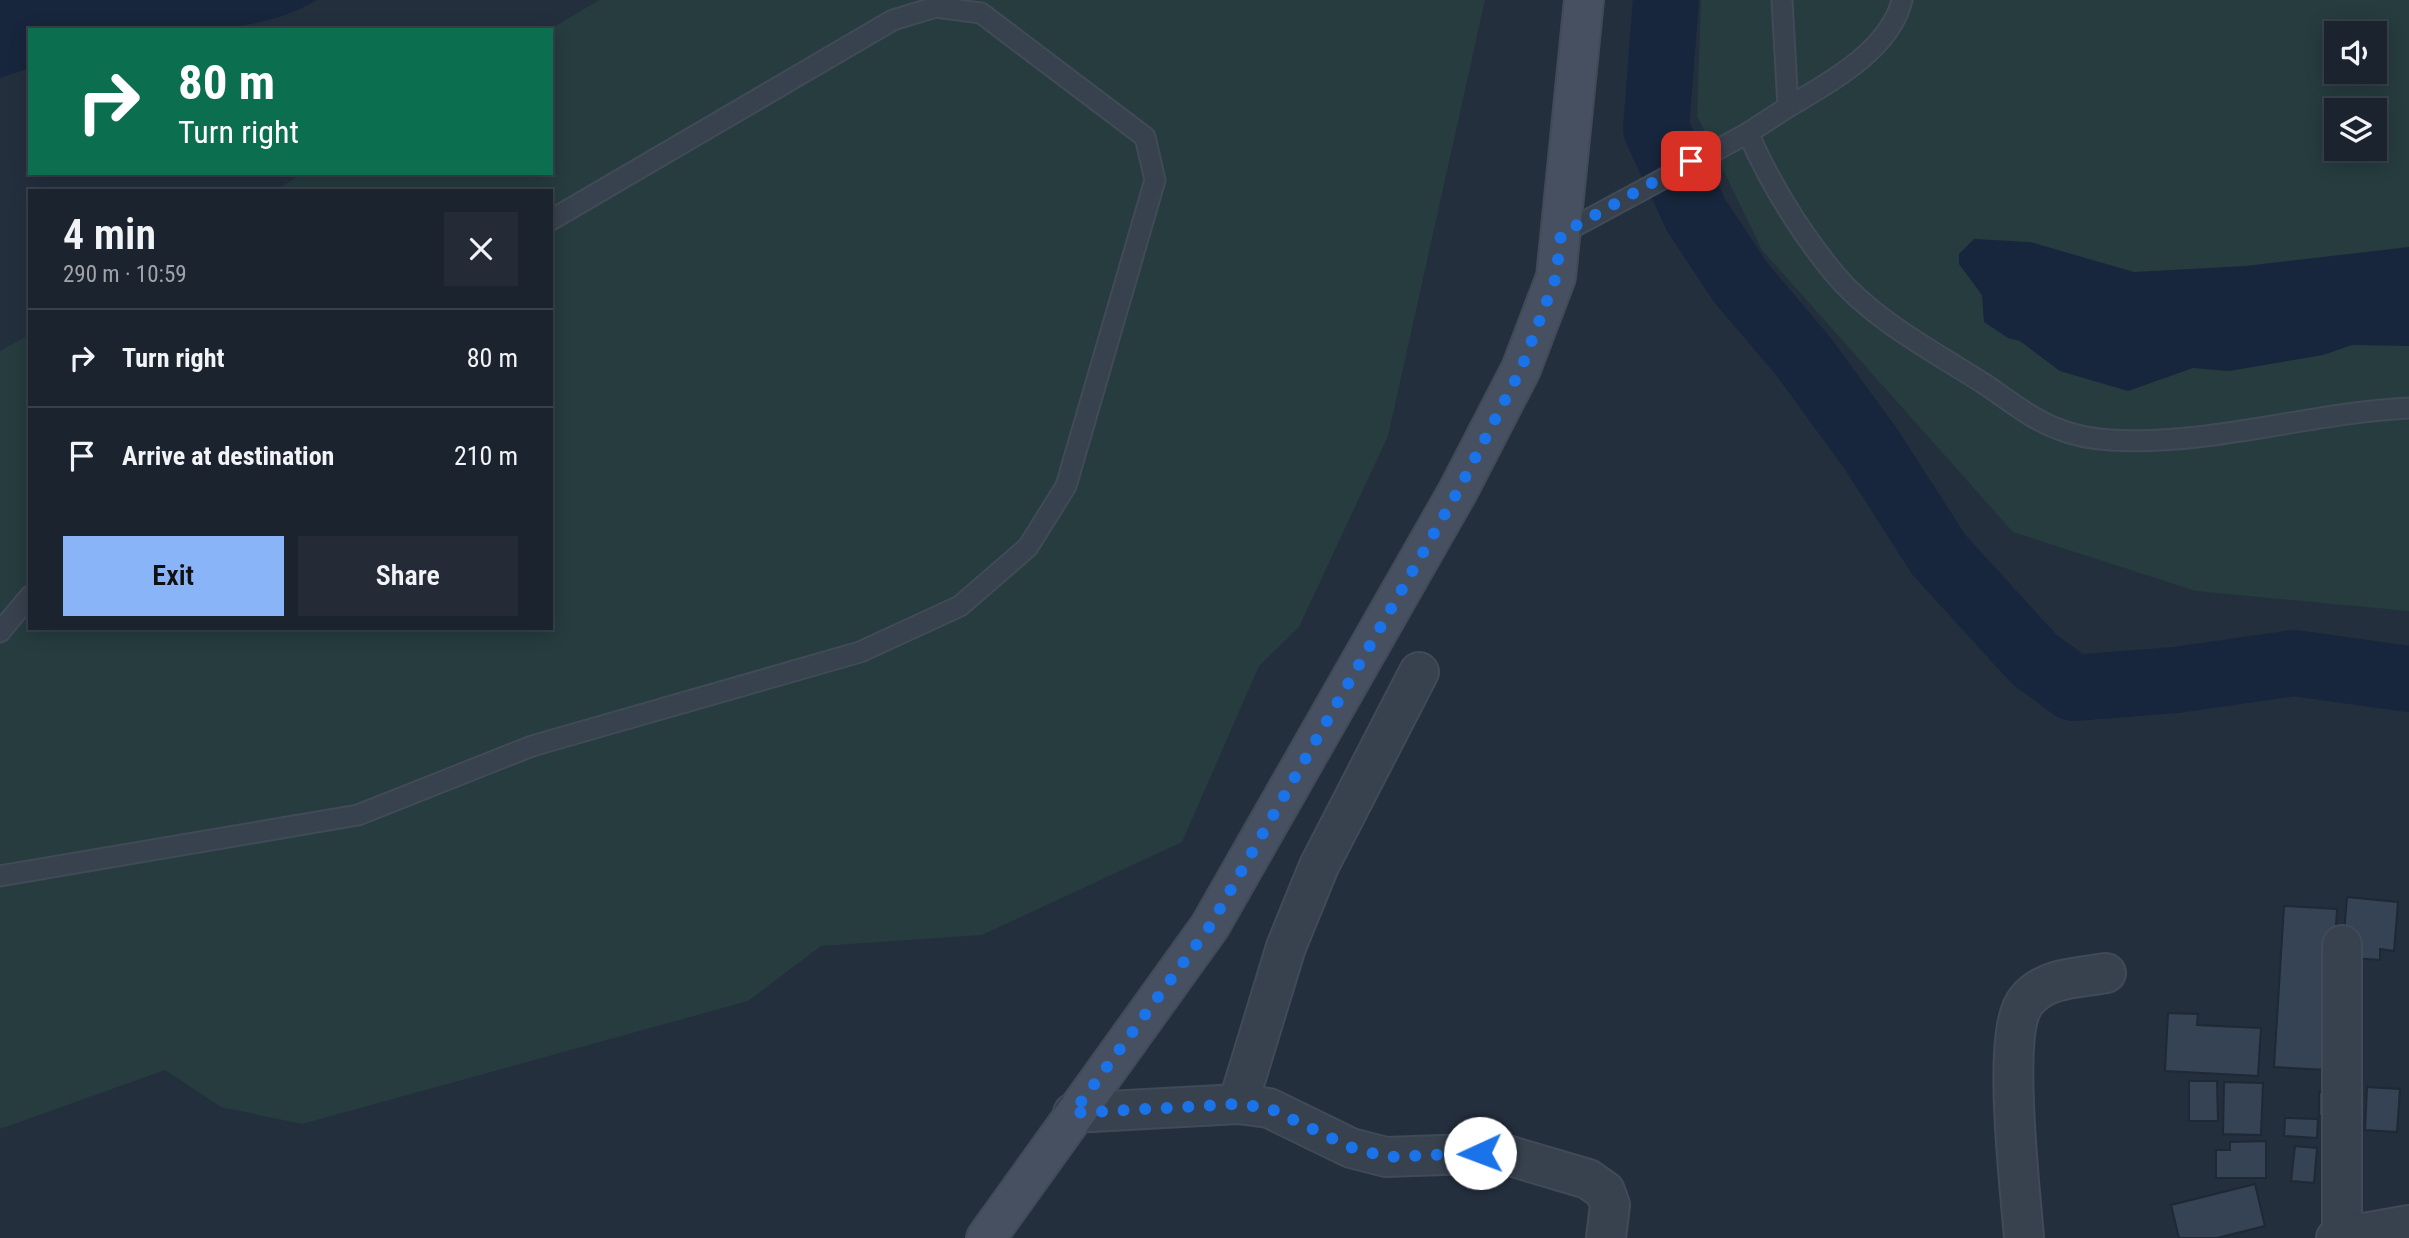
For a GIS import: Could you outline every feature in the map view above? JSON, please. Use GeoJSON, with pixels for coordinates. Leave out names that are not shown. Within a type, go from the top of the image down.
{"type":"FeatureCollection","features":[{"type":"Feature","properties":{"kind":"street"},"geometry":{"type":"LineString","coordinates":[[986,1238],[1073,1113],[1210,926],[1451,503],[1521,369],[1556,277],[1584,0]]}},
{"type":"Feature","properties":{"kind":"street"},"geometry":{"type":"LineString","coordinates":[[1238,1104],[1286,947],[1319,866],[1419,672]]}},
{"type":"Feature","properties":{"kind":"street"},"geometry":{"type":"LineString","coordinates":[[2342,945],[2339,1237],[2409,1225]]}},
{"type":"Feature","properties":{"kind":"street"},"geometry":{"type":"LineString","coordinates":[[2024,1238],[2013,1076],[2016,1028],[2025,1000],[2052,982],[2106,974]]}},
{"type":"Feature","properties":{"kind":"street"},"geometry":{"type":"LineString","coordinates":[[1073,1113],[1238,1104],[1269,1108],[1350,1147],[1386,1157],[1500,1153],[1588,1179],[1605,1191],[1609,1205],[1606,1238]]}},
{"type":"Feature","properties":{"kind":"lane"},"geometry":{"type":"LineString","coordinates":[[1782,0],[1788,107]]}},
{"type":"Feature","properties":{"kind":"lane"},"geometry":{"type":"LineString","coordinates":[[1561,234],[1711,150],[1748,133],[1847,73],[1898,18],[1902,0]]}},
{"type":"Feature","properties":{"kind":"lane"},"geometry":{"type":"LineString","coordinates":[[0,876],[358,814],[532,746],[860,652],[960,606],[1028,547],[1066,486],[1155,180],[1145,137],[981,13],[936,7],[893,20],[553,219]]}},
{"type":"Feature","properties":{"kind":"lane"},"geometry":{"type":"LineString","coordinates":[[1748,133],[1770,182],[1834,274],[1864,304],[2012,403],[2058,429],[2106,440],[2165,442],[2214,437],[2364,410],[2409,408]]}},
{"type":"Feature","properties":{"kind":"lane"},"geometry":{"type":"LineString","coordinates":[[0,632],[28,598]]}},
{"type":"Feature","properties":{"kind":"green space"},"geometry":{"type":"Polygon","coordinates":[[[599,0],[1485,0],[1388,436],[1299,627],[1259,666],[1182,842],[982,935],[821,946],[748,1001],[302,1124],[221,1107],[165,1070],[0,1129],[0,351],[28,335],[28,630],[553,630],[553,189],[277,189],[301,175],[553,175],[552,28],[599,0]]]}},
{"type":"Feature","properties":{"kind":"green space"},"geometry":{"type":"Polygon","coordinates":[[[1701,0],[2409,0],[2409,611],[2196,591],[2013,532],[1762,250],[1697,116],[1701,0]]]}},
{"type":"Feature","properties":{"kind":"water"},"geometry":{"type":"Polygon","coordinates":[[[0,0],[317,0],[287,14],[253,24],[223,28],[28,28],[28,69],[0,78],[0,0]]]}},
{"type":"Feature","properties":{"kind":"water"},"geometry":{"type":"Polygon","coordinates":[[[1974,239],[2030,242],[2134,272],[2246,266],[2409,247],[2409,346],[2352,345],[2323,355],[2229,371],[2193,368],[2128,391],[2060,371],[2020,341],[2008,338],[1984,322],[1982,295],[1959,264],[1959,254],[1974,239]]]}},
{"type":"Feature","properties":{"kind":"building"},"geometry":{"type":"Polygon","coordinates":[[[2347,897],[2398,902],[2394,951],[2380,949],[2380,960],[2352,958],[2343,946],[2347,897]]]}},
{"type":"Feature","properties":{"kind":"building"},"geometry":{"type":"Polygon","coordinates":[[[2284,906],[2337,909],[2327,1070],[2274,1067],[2284,906]]]}},
{"type":"Feature","properties":{"kind":"building"},"geometry":{"type":"Polygon","coordinates":[[[2168,1013],[2198,1014],[2197,1025],[2261,1028],[2258,1076],[2165,1071],[2168,1013]]]}},
{"type":"Feature","properties":{"kind":"building"},"geometry":{"type":"Polygon","coordinates":[[[2189,1081],[2217,1081],[2218,1121],[2189,1121],[2189,1081]]]}},
{"type":"Feature","properties":{"kind":"building"},"geometry":{"type":"Polygon","coordinates":[[[2224,1082],[2263,1083],[2261,1135],[2223,1134],[2224,1082]]]}},
{"type":"Feature","properties":{"kind":"building"},"geometry":{"type":"Polygon","coordinates":[[[2367,1087],[2400,1089],[2397,1132],[2365,1130],[2367,1087]]]}},
{"type":"Feature","properties":{"kind":"building"},"geometry":{"type":"Polygon","coordinates":[[[2319,1092],[2340,1093],[2340,1117],[2319,1116],[2319,1092]]]}},
{"type":"Feature","properties":{"kind":"building"},"geometry":{"type":"Polygon","coordinates":[[[2285,1118],[2318,1119],[2317,1138],[2284,1136],[2285,1118]]]}},
{"type":"Feature","properties":{"kind":"building"},"geometry":{"type":"Polygon","coordinates":[[[2266,1141],[2266,1178],[2216,1178],[2216,1150],[2230,1150],[2230,1142],[2266,1141]]]}},
{"type":"Feature","properties":{"kind":"building"},"geometry":{"type":"Polygon","coordinates":[[[2295,1146],[2317,1148],[2314,1183],[2291,1181],[2295,1146]]]}},
{"type":"Feature","properties":{"kind":"building"},"geometry":{"type":"Polygon","coordinates":[[[2255,1184],[2265,1226],[2217,1238],[2179,1238],[2171,1205],[2255,1184]]]}},
{"type":"Feature","properties":{"kind":"waterway"},"geometry":{"type":"LineString","coordinates":[[1666,0],[1656,129],[1696,215],[1741,283],[1803,356],[1871,449],[1939,555],[2034,659],[2073,688],[2176,680],[2294,663],[2409,679]]}},
{"type":"Feature","properties":{"kind":"route"},"geometry":{"type":"LineString","coordinates":[[1480,1153],[1386,1157],[1350,1147],[1269,1108],[1238,1104],[1139,1107],[1073,1113],[1210,926],[1458,491],[1521,369],[1556,277],[1561,234],[1691,161]]}}]}
